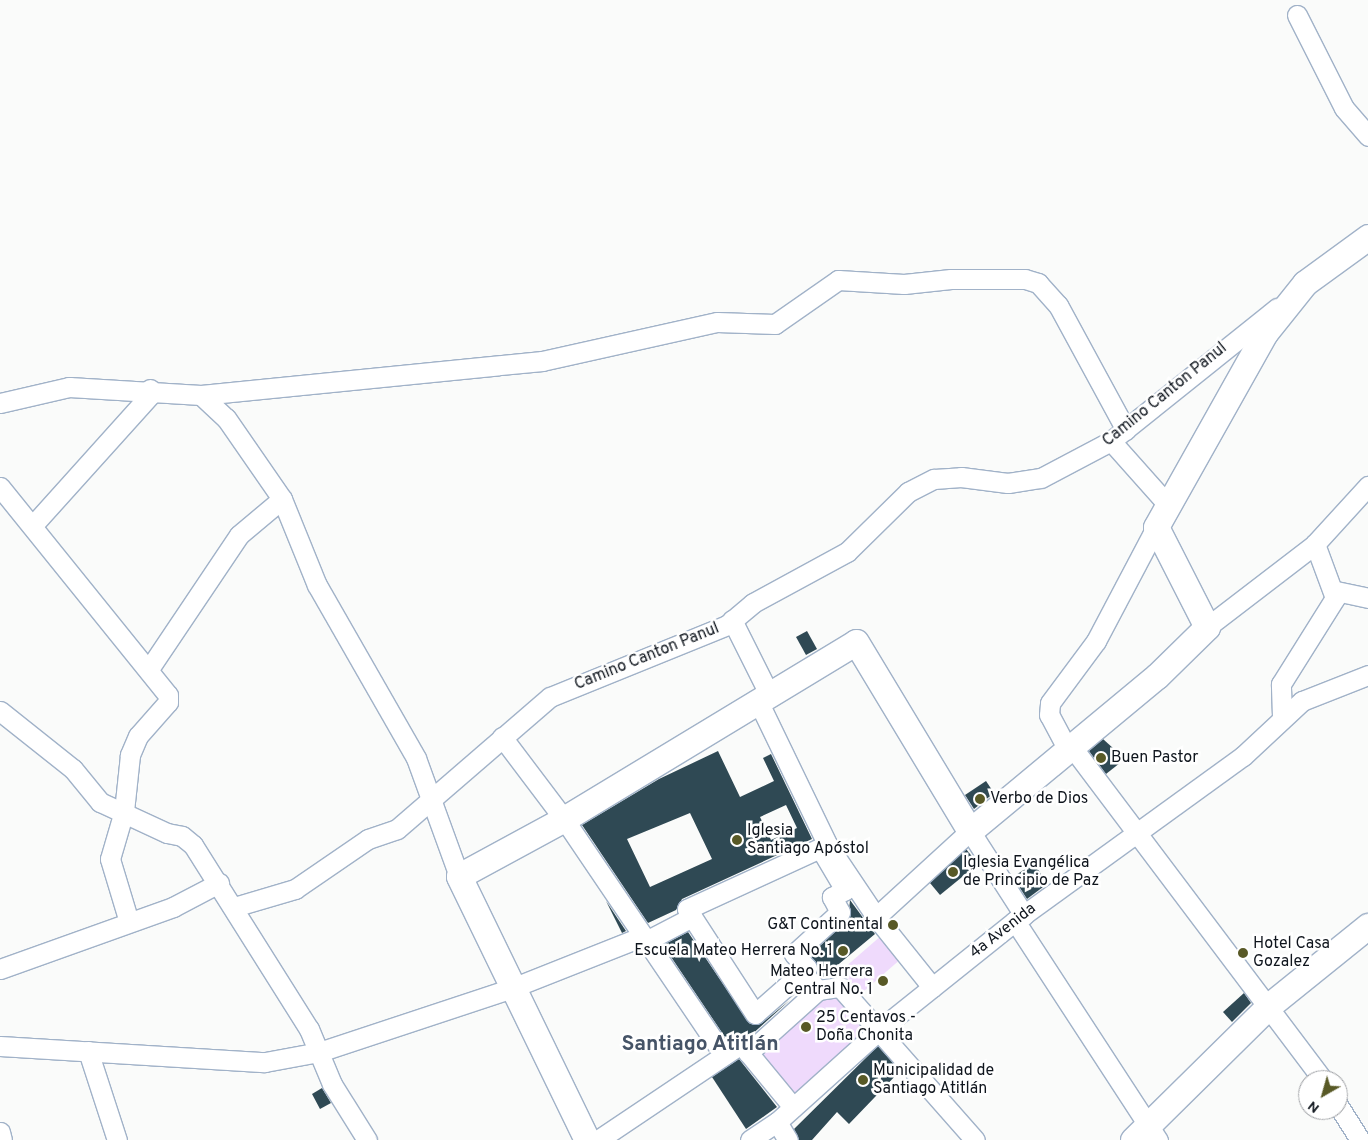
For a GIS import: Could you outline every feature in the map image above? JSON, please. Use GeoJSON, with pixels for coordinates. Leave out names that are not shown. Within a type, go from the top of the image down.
{"type":"FeatureCollection","features":[{"type":"Feature","properties":{"kind":"main road"},"geometry":{"type":"LineString","coordinates":[[587,1140],[459,876],[564,819],[856,642],[970,831],[1158,676],[1207,627],[1156,527],[1245,362],[1292,297],[1324,266],[1368,237]]}},
{"type":"Feature","properties":{"kind":"main road"},"geometry":{"type":"LineString","coordinates":[[1146,1134],[1270,1005],[1368,926]]}},
{"type":"Feature","properties":{"kind":"street"},"geometry":{"type":"LineString","coordinates":[[1297,15],[1344,108],[1368,136]]}},
{"type":"Feature","properties":{"kind":"street"},"geometry":{"type":"LineString","coordinates":[[0,403],[69,387],[150,389],[201,395],[542,361],[717,322],[775,324],[838,280],[904,284],[951,279],[1025,279],[1038,283],[1058,305],[1118,435],[1169,506]]}},
{"type":"Feature","properties":{"kind":"street","name":"Camino Canton Panul"},"geometry":{"type":"LineString","coordinates":[[234,907],[295,889],[368,839],[397,829],[550,697],[732,620],[753,602],[847,552],[908,492],[934,479],[961,477],[1008,483],[1041,478],[1118,435],[1218,352],[1292,297]]}},
{"type":"Feature","properties":{"kind":"street"},"geometry":{"type":"LineString","coordinates":[[34,524],[150,395],[150,389]]}},
{"type":"Feature","properties":{"kind":"street"},"geometry":{"type":"LineString","coordinates":[[201,395],[226,418],[282,499],[317,585],[416,758],[433,799],[459,876]]}},
{"type":"Feature","properties":{"kind":"street"},"geometry":{"type":"LineString","coordinates":[[1207,627],[1315,544],[1368,486]]}},
{"type":"Feature","properties":{"kind":"street"},"geometry":{"type":"LineString","coordinates":[[0,487],[34,524],[84,596],[149,669],[168,695],[168,702],[138,736],[130,755],[124,811],[110,859],[129,922]]}},
{"type":"Feature","properties":{"kind":"street"},"geometry":{"type":"LineString","coordinates":[[149,669],[239,535],[282,499]]}},
{"type":"Feature","properties":{"kind":"street"},"geometry":{"type":"LineString","coordinates":[[1156,527],[1096,641],[1050,703],[1049,715],[1070,749],[1137,830],[1270,1005],[1315,1070]]}},
{"type":"Feature","properties":{"kind":"street"},"geometry":{"type":"LineString","coordinates":[[1315,544],[1336,591]]}},
{"type":"Feature","properties":{"kind":"street"},"geometry":{"type":"LineString","coordinates":[[1336,591],[1368,598]]}},
{"type":"Feature","properties":{"kind":"street"},"geometry":{"type":"LineString","coordinates":[[1282,716],[1281,684],[1336,591]]}},
{"type":"Feature","properties":{"kind":"street"},"geometry":{"type":"LineString","coordinates":[[732,620],[763,697],[827,844],[876,917],[932,987]]}},
{"type":"Feature","properties":{"kind":"street","name":"4a Avenida"},"geometry":{"type":"LineString","coordinates":[[750,1140],[778,1122],[879,1030],[1019,918],[1137,830],[1244,756],[1282,716],[1310,696],[1368,675]]}},
{"type":"Feature","properties":{"kind":"street"},"geometry":{"type":"LineString","coordinates":[[0,711],[73,769],[100,802],[124,811],[166,833],[182,836],[219,883],[234,907],[319,1052],[332,1084],[367,1140]]}},
{"type":"Feature","properties":{"kind":"street"},"geometry":{"type":"LineString","coordinates":[[502,738],[564,819],[648,940],[724,1055]]}},
{"type":"Feature","properties":{"kind":"street"},"geometry":{"type":"LineString","coordinates":[[876,917],[970,831],[1146,1134]]}},
{"type":"Feature","properties":{"kind":"street"},"geometry":{"type":"LineString","coordinates":[[820,848],[845,890],[832,897],[840,912],[794,954],[807,968],[803,973],[755,1014],[687,909],[820,848]]}},
{"type":"Feature","properties":{"kind":"street"},"geometry":{"type":"LineString","coordinates":[[0,969],[129,922],[219,883]]}},
{"type":"Feature","properties":{"kind":"street"},"geometry":{"type":"LineString","coordinates":[[0,1046],[265,1062],[319,1052],[512,988],[631,941],[648,940],[692,918]]}},
{"type":"Feature","properties":{"kind":"street"},"geometry":{"type":"LineString","coordinates":[[803,973],[818,990]]}},
{"type":"Feature","properties":{"kind":"street"},"geometry":{"type":"LineString","coordinates":[[748,1053],[818,990],[840,987],[975,1140]]}},
{"type":"Feature","properties":{"kind":"street"},"geometry":{"type":"LineString","coordinates":[[598,1140],[741,1044],[793,1107]]}},
{"type":"Feature","properties":{"kind":"street"},"geometry":{"type":"LineString","coordinates":[[88,1051],[117,1140]]}},
{"type":"Feature","properties":{"kind":"street"},"geometry":{"type":"LineString","coordinates":[[1347,1120],[1360,1140]]}},
{"type":"Feature","properties":{"kind":"street"},"geometry":{"type":"LineString","coordinates":[[778,1122],[788,1140]]}},
{"type":"Feature","properties":{"kind":"street"},"geometry":{"type":"LineString","coordinates":[[0,1132],[2,1140]]}},
{"type":"Feature","properties":{"kind":"shaded area"},"geometry":{"type":"Polygon","coordinates":[[[882,935],[902,958],[856,998],[836,975],[882,935]]]}},
{"type":"Feature","properties":{"kind":"shaded area"},"geometry":{"type":"Polygon","coordinates":[[[825,993],[839,993],[870,1028],[794,1095],[759,1055],[825,993]]]}},
{"type":"Feature","properties":{"kind":"building"},"geometry":{"type":"Polygon","coordinates":[[[807,631],[817,649],[806,655],[796,637],[807,631]]]}},
{"type":"Feature","properties":{"kind":"building"},"geometry":{"type":"Polygon","coordinates":[[[1103,739],[1125,759],[1106,774],[1089,751],[1103,739]]]}},
{"type":"Feature","properties":{"kind":"building"},"geometry":{"type":"Polygon","coordinates":[[[718,751],[740,797],[774,781],[763,758],[771,754],[812,839],[682,899],[676,910],[648,923],[582,825],[659,779],[718,751]],[[786,805],[760,817],[771,840],[797,828],[786,805]],[[690,813],[627,839],[650,887],[712,859],[690,813]]]}},
{"type":"Feature","properties":{"kind":"building"},"geometry":{"type":"Polygon","coordinates":[[[986,781],[994,793],[974,809],[965,795],[986,781]]]}},
{"type":"Feature","properties":{"kind":"building","name":"Iglesia Evangélica de Principio de Paz"},"geometry":{"type":"Polygon","coordinates":[[[966,849],[978,864],[940,895],[930,883],[966,849]]]}},
{"type":"Feature","properties":{"kind":"building"},"geometry":{"type":"Polygon","coordinates":[[[1034,863],[1047,884],[1027,899],[1013,877],[1034,863]]]}},
{"type":"Feature","properties":{"kind":"building","name":"Escuela Mateo Herrera No. 1"},"geometry":{"type":"Polygon","coordinates":[[[850,900],[875,934],[822,978],[810,955],[848,920],[850,900]]]}},
{"type":"Feature","properties":{"kind":"building"},"geometry":{"type":"Polygon","coordinates":[[[606,901],[626,931],[622,933],[606,901]]]}},
{"type":"Feature","properties":{"kind":"building"},"geometry":{"type":"Polygon","coordinates":[[[688,932],[750,1024],[762,1023],[790,1000],[749,1037],[739,1033],[727,1040],[663,945],[688,932]]]}},
{"type":"Feature","properties":{"kind":"building"},"geometry":{"type":"Polygon","coordinates":[[[1244,993],[1251,1003],[1232,1022],[1223,1012],[1244,993]]]}},
{"type":"Feature","properties":{"kind":"building","name":"Municipalidad de Santiago Atitlán"},"geometry":{"type":"Polygon","coordinates":[[[878,1046],[900,1071],[849,1124],[837,1112],[812,1140],[799,1140],[794,1129],[878,1046]]]}},
{"type":"Feature","properties":{"kind":"building"},"geometry":{"type":"Polygon","coordinates":[[[739,1059],[777,1107],[746,1129],[712,1077],[739,1059]]]}},
{"type":"Feature","properties":{"kind":"building"},"geometry":{"type":"Polygon","coordinates":[[[322,1088],[331,1103],[320,1109],[312,1094],[322,1088]]]}},
{"type":"Feature","properties":{"kind":"place","name":"Buen Pastor"},"geometry":{"type":"Point","coordinates":[1101,758]}},
{"type":"Feature","properties":{"kind":"place","name":"Verbo de Dios"},"geometry":{"type":"Point","coordinates":[980,799]}},
{"type":"Feature","properties":{"kind":"place","name":"Iglesia Santiago Apóstol"},"geometry":{"type":"Point","coordinates":[737,840]}},
{"type":"Feature","properties":{"kind":"place","name":"Iglesia Evangélica de Principio de Paz"},"geometry":{"type":"Point","coordinates":[953,872]}},
{"type":"Feature","properties":{"kind":"place","name":"G&T Continental"},"geometry":{"type":"Point","coordinates":[893,925]}},
{"type":"Feature","properties":{"kind":"place","name":"Escuela Mateo Herrera No. 1"},"geometry":{"type":"Point","coordinates":[843,951]}},
{"type":"Feature","properties":{"kind":"place","name":"Hotel Casa Gozalez"},"geometry":{"type":"Point","coordinates":[1243,953]}},
{"type":"Feature","properties":{"kind":"place","name":"Mateo Herrera Central No. 1"},"geometry":{"type":"Point","coordinates":[883,981]}},
{"type":"Feature","properties":{"kind":"place","name":"25 Centavos - Doña Chonita"},"geometry":{"type":"Point","coordinates":[806,1027]}},
{"type":"Feature","properties":{"kind":"place","name":"Municipalidad de Santiago Atitlán"},"geometry":{"type":"Point","coordinates":[863,1080]}},
{"type":"Feature","properties":{"kind":"district","name":"Santiago Atitlán"},"geometry":{"type":"Point","coordinates":[700,1045]}}]}
